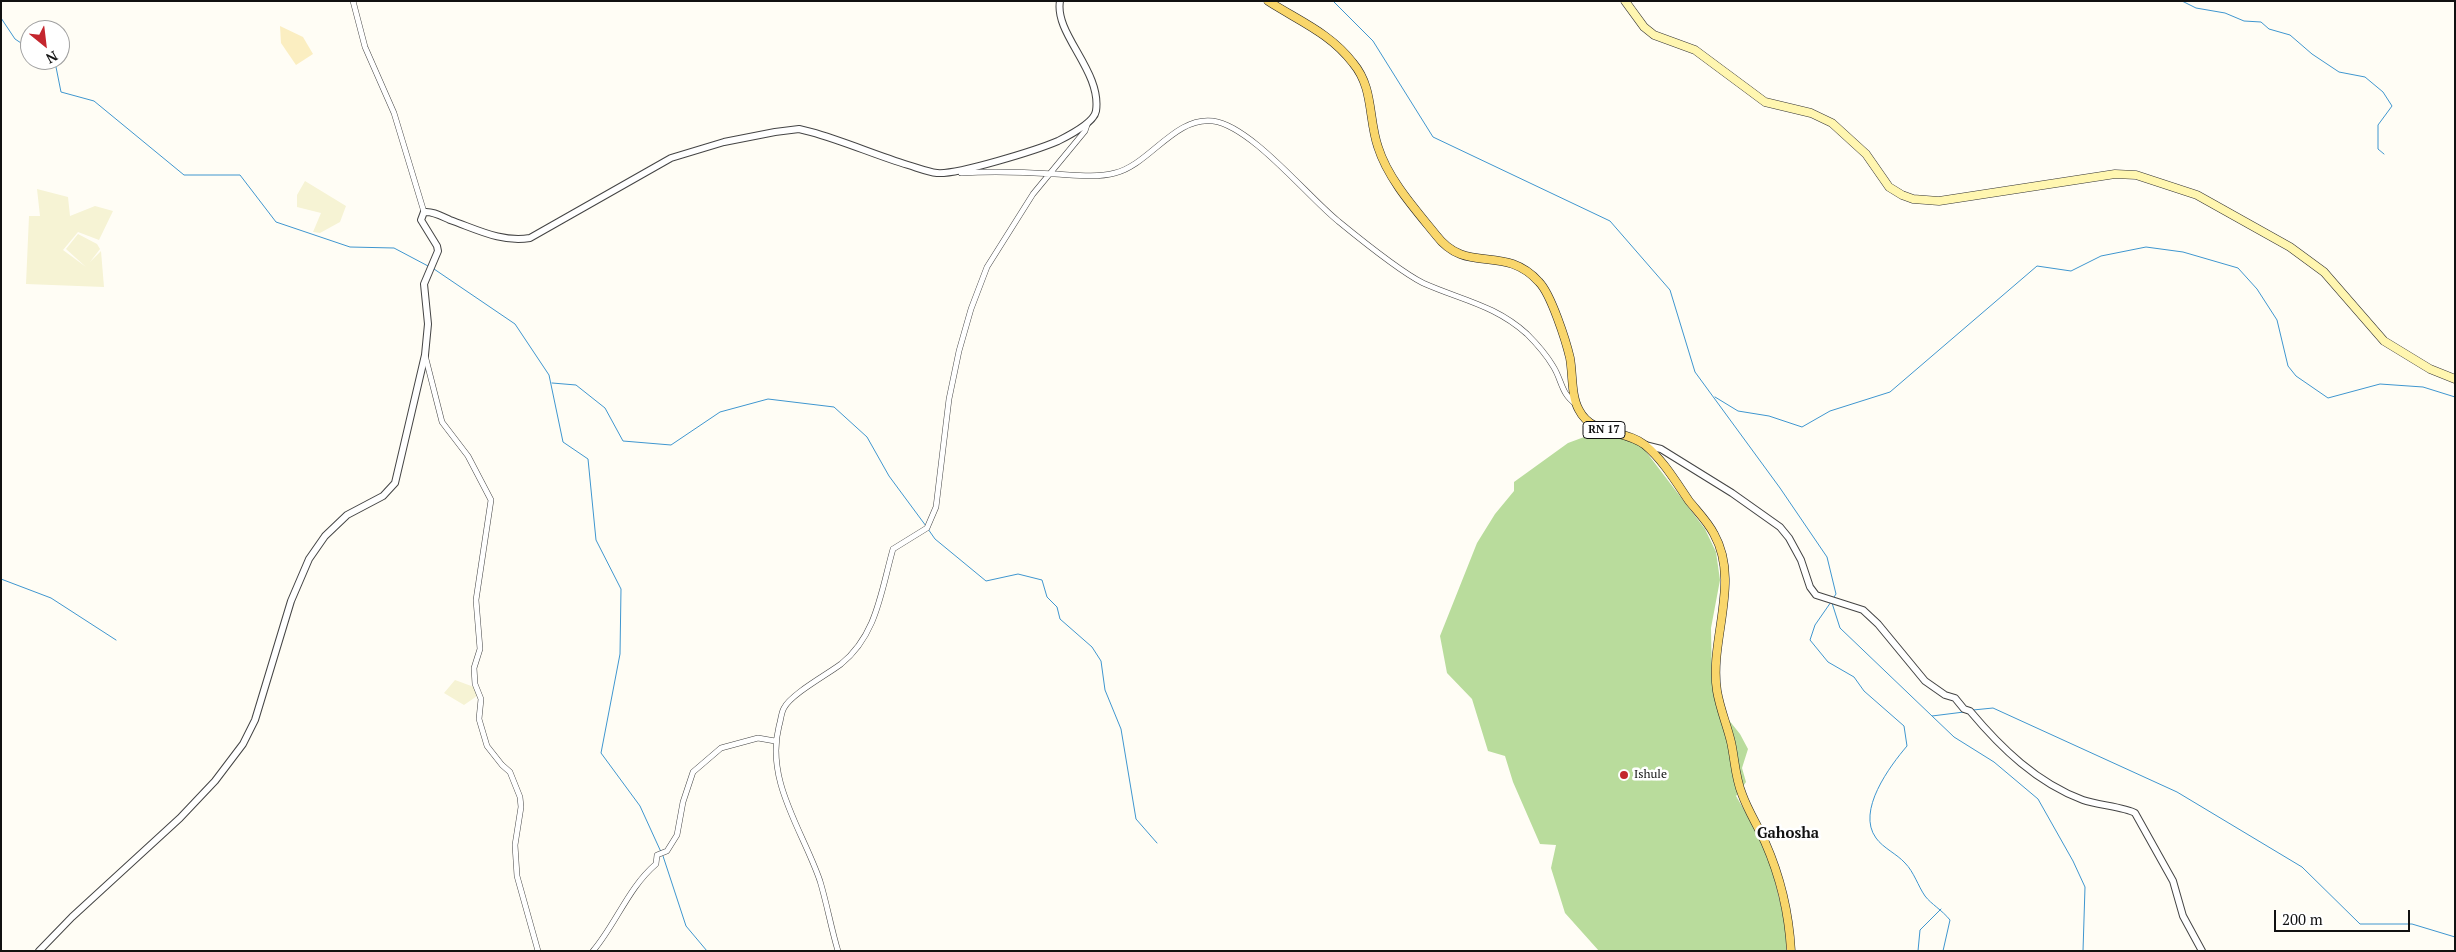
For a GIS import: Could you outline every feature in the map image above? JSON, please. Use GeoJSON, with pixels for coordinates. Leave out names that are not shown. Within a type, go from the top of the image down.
{"type":"FeatureCollection","features":[{"type":"Feature","properties":{"kind":"main road","name":"RN 17"},"geometry":{"type":"LineString","coordinates":[[1268,1],[1318,30],[1353,62],[1368,90],[1378,149],[1390,172],[1444,245],[1450,251],[1462,256],[1507,261],[1523,267],[1542,284],[1563,333],[1570,357],[1576,404],[1583,417],[1592,426],[1627,436],[1644,444],[1659,460],[1714,533],[1724,559],[1726,579],[1720,622],[1717,689],[1731,743],[1735,776],[1774,866],[1789,920],[1790,951]]}},
{"type":"Feature","properties":{"kind":"main road"},"geometry":{"type":"LineString","coordinates":[[1625,1],[1644,27],[1654,35],[1695,50],[1765,102],[1811,113],[1832,123],[1866,154],[1889,187],[1902,195],[1913,199],[1939,201],[2115,174],[2136,175],[2197,194],[2292,249],[2324,272],[2384,341],[2430,370],[2455,379]]}},
{"type":"Feature","properties":{"kind":"street"},"geometry":{"type":"LineString","coordinates":[[39,951],[72,917],[180,818],[215,781],[243,744],[255,720],[291,601],[309,559],[325,536],[347,515],[383,496],[395,483],[425,355],[428,324],[424,284],[438,251],[437,246],[421,220],[424,212],[394,113],[365,47],[353,1]]}},
{"type":"Feature","properties":{"kind":"street"},"geometry":{"type":"LineString","coordinates":[[838,951],[820,882],[780,785],[775,741],[784,707],[818,678],[840,665],[860,646],[875,620],[893,549],[927,528],[936,507],[949,399],[959,351],[971,309],[987,267],[1033,194],[1085,131],[1089,121],[1096,112],[1093,88],[1081,58],[1063,23],[1059,7],[1060,1]]}},
{"type":"Feature","properties":{"kind":"street"},"geometry":{"type":"LineString","coordinates":[[424,212],[436,214],[496,237],[511,240],[530,238],[670,158],[724,142],[799,129],[829,137],[931,172],[987,171],[1086,176],[1116,173],[1143,159],[1169,137],[1190,125],[1211,120],[1227,124],[1264,152],[1337,220],[1386,258],[1422,282],[1488,307],[1528,335],[1554,368],[1568,399],[1576,404]]}},
{"type":"Feature","properties":{"kind":"street"},"geometry":{"type":"LineString","coordinates":[[949,173],[1051,143],[1068,136],[1089,121]]}},
{"type":"Feature","properties":{"kind":"street"},"geometry":{"type":"LineString","coordinates":[[425,355],[442,422],[468,456],[491,500],[476,600],[480,649],[474,668],[475,684],[481,699],[479,719],[487,746],[510,772],[520,797],[521,806],[515,845],[517,876],[538,951]]}},
{"type":"Feature","properties":{"kind":"street"},"geometry":{"type":"LineString","coordinates":[[1644,444],[1661,449],[1732,493],[1780,527],[1789,538],[1801,560],[1813,592],[1820,597],[1852,605],[1871,617],[1926,681],[1945,695],[1958,700],[2015,760],[2063,792],[2095,804],[2135,813],[2173,881],[2183,916],[2202,951]]}},
{"type":"Feature","properties":{"kind":"street"},"geometry":{"type":"LineString","coordinates":[[593,951],[604,937],[616,913],[645,873],[656,864],[657,855],[667,852],[678,835],[683,802],[693,772],[721,748],[758,738],[775,741]]}},
{"type":"Feature","properties":{"kind":"shaded area"},"geometry":{"type":"Polygon","coordinates":[[[305,181],[346,206],[340,222],[320,233],[313,232],[321,213],[297,207],[297,195],[305,181]]]}},
{"type":"Feature","properties":{"kind":"shaded area"},"geometry":{"type":"Polygon","coordinates":[[[37,189],[68,197],[70,216],[95,206],[113,211],[99,240],[78,232],[63,250],[86,267],[66,249],[78,234],[97,244],[100,249],[90,262],[101,251],[104,287],[26,284],[29,216],[40,216],[37,189]]]}},
{"type":"Feature","properties":{"kind":"shaded area"},"geometry":{"type":"Polygon","coordinates":[[[455,680],[474,687],[477,696],[464,705],[444,693],[455,680]]]}},
{"type":"Feature","properties":{"kind":"green space"},"geometry":{"type":"Polygon","coordinates":[[[1595,433],[1626,438],[1644,449],[1705,529],[1716,552],[1720,580],[1711,628],[1712,682],[1716,704],[1740,734],[1748,749],[1742,768],[1746,782],[1736,796],[1767,849],[1787,931],[1786,951],[1599,951],[1565,913],[1551,868],[1556,845],[1540,844],[1513,782],[1505,756],[1488,751],[1472,699],[1447,673],[1440,636],[1477,543],[1495,514],[1514,491],[1514,482],[1568,443],[1595,433]]]}},
{"type":"Feature","properties":{"kind":"sand"},"geometry":{"type":"Polygon","coordinates":[[[280,26],[303,37],[313,54],[296,65],[281,43],[280,26]]]}},
{"type":"Feature","properties":{"kind":"waterway"},"geometry":{"type":"LineString","coordinates":[[1333,1],[1373,41],[1433,137],[1610,221],[1670,290],[1695,372],[1780,488],[1827,557],[1836,594],[1834,597]]}},
{"type":"Feature","properties":{"kind":"waterway"},"geometry":{"type":"LineString","coordinates":[[2182,1],[2196,8],[2225,13],[2244,21],[2261,22],[2269,29],[2290,35],[2312,54],[2339,72],[2365,77],[2383,92],[2392,106],[2378,125],[2378,149],[2384,154]]}},
{"type":"Feature","properties":{"kind":"waterway"},"geometry":{"type":"LineString","coordinates":[[1,18],[15,39],[20,42]]}},
{"type":"Feature","properties":{"kind":"waterway"},"geometry":{"type":"LineString","coordinates":[[57,70],[61,92],[94,101],[184,175],[240,175],[276,222],[350,247],[394,248],[428,266]]}},
{"type":"Feature","properties":{"kind":"waterway"},"geometry":{"type":"LineString","coordinates":[[1715,397],[1738,411],[1769,416],[1802,427],[1830,411],[1890,392],[2037,266],[2071,271],[2101,256],[2146,247],[2183,252],[2238,268],[2257,289],[2277,320],[2288,366],[2296,376],[2328,398],[2380,384],[2423,387],[2455,397]]}},
{"type":"Feature","properties":{"kind":"waterway"},"geometry":{"type":"LineString","coordinates":[[434,269],[515,324],[549,375],[563,442],[588,459],[596,540],[621,589],[620,654],[601,753],[640,806],[661,852]]}},
{"type":"Feature","properties":{"kind":"waterway"},"geometry":{"type":"LineString","coordinates":[[552,383],[576,385],[605,408],[623,441],[671,445],[720,412],[768,399],[834,407],[867,437],[889,476],[926,526]]}},
{"type":"Feature","properties":{"kind":"waterway"},"geometry":{"type":"LineString","coordinates":[[928,529],[935,539],[986,581],[1018,574],[1042,580],[1047,597],[1057,607],[1060,619],[1092,647],[1101,661],[1105,690],[1121,729],[1136,819],[1157,843]]}},
{"type":"Feature","properties":{"kind":"waterway"},"geometry":{"type":"LineString","coordinates":[[1,579],[51,598],[116,640]]}},
{"type":"Feature","properties":{"kind":"waterway"},"geometry":{"type":"LineString","coordinates":[[1831,602],[1815,625],[1810,640],[1828,662],[1854,677],[1864,691],[1904,726],[1907,746],[1892,765],[1878,789],[1870,815],[1871,827],[1879,842],[1908,867],[1927,899],[1950,920],[1943,951]]}},
{"type":"Feature","properties":{"kind":"waterway"},"geometry":{"type":"LineString","coordinates":[[1832,603],[1840,628],[1932,716],[1964,712]]}},
{"type":"Feature","properties":{"kind":"waterway"},"geometry":{"type":"LineString","coordinates":[[1973,710],[1993,708],[2177,792],[2302,867],[2360,924],[2412,924],[2455,937]]}},
{"type":"Feature","properties":{"kind":"waterway"},"geometry":{"type":"LineString","coordinates":[[1932,716],[1954,737],[1994,762],[2038,799],[2073,861],[2085,887],[2083,951]]}},
{"type":"Feature","properties":{"kind":"waterway"},"geometry":{"type":"LineString","coordinates":[[663,856],[686,926],[707,951]]}},
{"type":"Feature","properties":{"kind":"waterway"},"geometry":{"type":"LineString","coordinates":[[1918,951],[1920,930],[1941,909]]}},
{"type":"Feature","properties":{"kind":"place","name":"Ishule"},"geometry":{"type":"Point","coordinates":[1624,775]}},
{"type":"Feature","properties":{"kind":"district","name":"Gahosha"},"geometry":{"type":"Point","coordinates":[1788,834]}}]}
